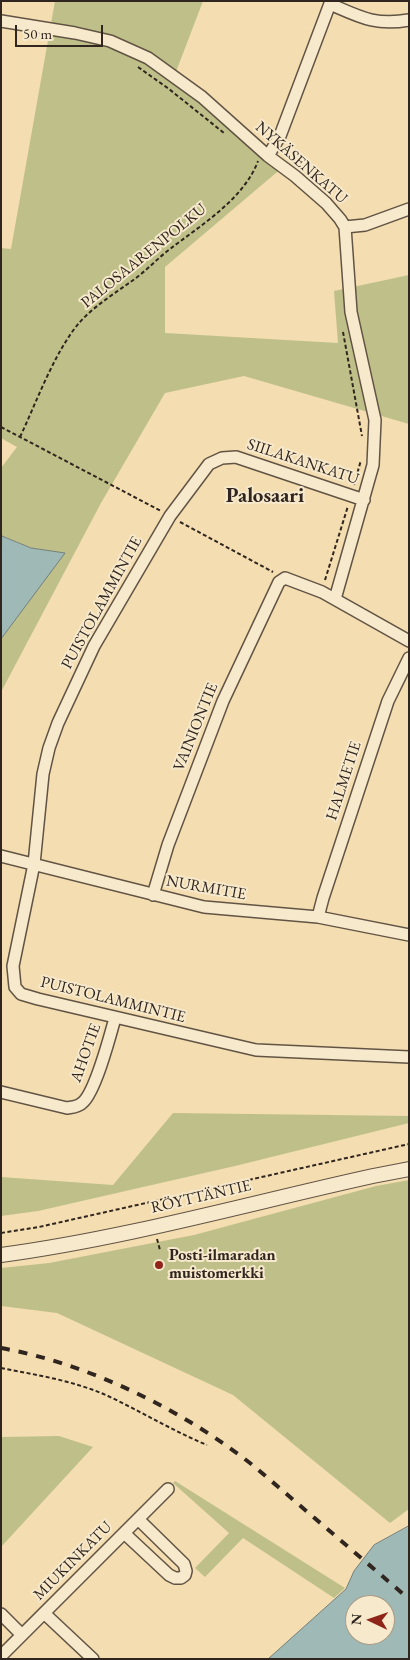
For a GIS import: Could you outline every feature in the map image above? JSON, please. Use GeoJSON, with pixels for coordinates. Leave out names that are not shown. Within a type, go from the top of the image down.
{"type":"FeatureCollection","features":[{"type":"Feature","properties":{"kind":"street"},"geometry":{"type":"LineString","coordinates":[[268,156],[280,136],[330,3],[369,21],[392,23],[409,20]]}},
{"type":"Feature","properties":{"kind":"street","name":"NYKÄSENKATU"},"geometry":{"type":"LineString","coordinates":[[1,21],[75,33],[110,41],[148,58],[202,97],[268,156],[296,176],[326,203],[345,227],[352,312],[375,420],[373,466],[335,599]]}},
{"type":"Feature","properties":{"kind":"street"},"geometry":{"type":"LineString","coordinates":[[345,227],[365,224],[409,209]]}},
{"type":"Feature","properties":{"kind":"street","name":"SIILAKANKATU"},"geometry":{"type":"LineString","coordinates":[[170,516],[209,464],[222,458],[236,457],[364,500]]}},
{"type":"Feature","properties":{"kind":"street","name":"PUISTOLAMMINTIE"},"geometry":{"type":"LineString","coordinates":[[170,516],[94,646],[58,723],[49,748],[43,774],[34,864],[13,966],[14,987],[21,994],[38,999],[256,1050],[409,1057]]}},
{"type":"Feature","properties":{"kind":"street","name":"VAINIONTIE"},"geometry":{"type":"LineString","coordinates":[[153,895],[168,845],[223,701],[280,582],[285,578],[322,592]]}},
{"type":"Feature","properties":{"kind":"street"},"geometry":{"type":"LineString","coordinates":[[322,592],[409,641]]}},
{"type":"Feature","properties":{"kind":"street","name":"HALMETIE"},"geometry":{"type":"LineString","coordinates":[[318,917],[388,701],[409,658]]}},
{"type":"Feature","properties":{"kind":"street","name":"NURMITIE"},"geometry":{"type":"LineString","coordinates":[[1,856],[204,907],[318,917],[409,935]]}},
{"type":"Feature","properties":{"kind":"street","name":"AHOTIE"},"geometry":{"type":"LineString","coordinates":[[1,1092],[67,1108],[76,1107],[84,1103],[104,1059],[115,1018]]}},
{"type":"Feature","properties":{"kind":"street","name":"RÖYTTÄNTIE"},"geometry":{"type":"LineString","coordinates":[[1,1255],[50,1248],[126,1233],[409,1169]]}},
{"type":"Feature","properties":{"kind":"street","name":"MIUKINKATU"},"geometry":{"type":"LineString","coordinates":[[1,1656],[168,1489]]}},
{"type":"Feature","properties":{"kind":"street"},"geometry":{"type":"LineString","coordinates":[[124,1532],[169,1575],[181,1578],[185,1575],[184,1564],[138,1519]]}},
{"type":"Feature","properties":{"kind":"street"},"geometry":{"type":"LineString","coordinates":[[1,1614],[22,1635]]}},
{"type":"Feature","properties":{"kind":"street"},"geometry":{"type":"LineString","coordinates":[[45,1614],[93,1659]]}},
{"type":"Feature","properties":{"kind":"path"},"geometry":{"type":"LineString","coordinates":[[138,67],[169,89],[228,137]]}},
{"type":"Feature","properties":{"kind":"path","name":"PALOSAARENPOLKU"},"geometry":{"type":"LineString","coordinates":[[20,438],[53,366],[80,323],[100,304],[202,226],[228,203],[254,173],[258,161],[268,156]]}},
{"type":"Feature","properties":{"kind":"path"},"geometry":{"type":"LineString","coordinates":[[342,330],[361,427],[362,444]]}},
{"type":"Feature","properties":{"kind":"path"},"geometry":{"type":"LineString","coordinates":[[1,427],[170,516]]}},
{"type":"Feature","properties":{"kind":"path"},"geometry":{"type":"LineString","coordinates":[[322,592],[361,457]]}},
{"type":"Feature","properties":{"kind":"path"},"geometry":{"type":"LineString","coordinates":[[1,1233],[39,1227],[408,1144],[409,1150]]}},
{"type":"Feature","properties":{"kind":"path"},"geometry":{"type":"LineString","coordinates":[[1,1368],[66,1381],[107,1396],[207,1446]]}},
{"type":"Feature","properties":{"kind":"green space"},"geometry":{"type":"Polygon","coordinates":[[[55,1],[203,1],[174,77],[283,167],[165,267],[165,333],[338,343],[334,291],[409,275],[409,424],[244,376],[165,393],[101,503],[1,692],[1,639],[64,553],[31,548],[3,536],[1,538],[1,468],[17,447],[1,438],[1,248],[11,249],[55,1]]]}},
{"type":"Feature","properties":{"kind":"green space"},"geometry":{"type":"Polygon","coordinates":[[[173,1113],[409,1116],[409,1123],[235,1166],[38,1211],[1,1216],[1,1177],[113,1185],[173,1113]]]}},
{"type":"Feature","properties":{"kind":"green space"},"geometry":{"type":"Polygon","coordinates":[[[409,1180],[409,1509],[390,1523],[233,1395],[57,1313],[1,1306],[1,1268],[49,1263],[194,1235],[376,1186],[409,1180]]]}},
{"type":"Feature","properties":{"kind":"green space"},"geometry":{"type":"Polygon","coordinates":[[[59,1436],[93,1447],[1,1547],[1,1437],[59,1436]]]}},
{"type":"Feature","properties":{"kind":"green space"},"geometry":{"type":"Polygon","coordinates":[[[175,1481],[345,1588],[334,1598],[243,1538],[205,1577],[195,1568],[229,1533],[173,1483],[175,1481]]]}},
{"type":"Feature","properties":{"kind":"water"},"geometry":{"type":"Polygon","coordinates":[[[2,536],[31,548],[65,553],[1,639],[2,536]]]}},
{"type":"Feature","properties":{"kind":"water"},"geometry":{"type":"Polygon","coordinates":[[[409,1526],[409,1659],[268,1659],[346,1589],[354,1571],[374,1545],[409,1526]]]}},
{"type":"Feature","properties":{"kind":"railway"},"geometry":{"type":"LineString","coordinates":[[1,1348],[35,1355],[102,1378],[135,1392],[198,1427],[228,1446],[255,1467],[409,1599]]}},
{"type":"Feature","properties":{"kind":"place","name":"Posti-ilmaradan muistomerkki"},"geometry":{"type":"Point","coordinates":[159,1265]}},
{"type":"Feature","properties":{"kind":"district","name":"Palosaari"},"geometry":{"type":"Point","coordinates":[265,496]}}]}
